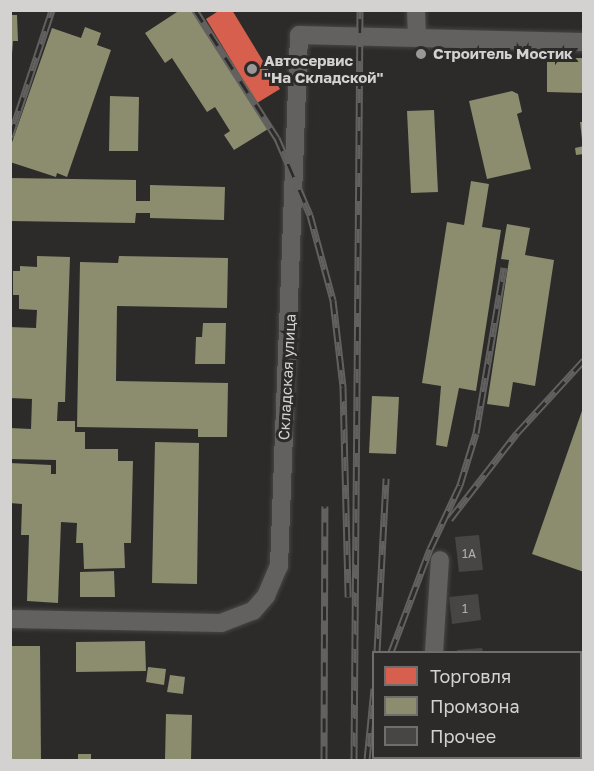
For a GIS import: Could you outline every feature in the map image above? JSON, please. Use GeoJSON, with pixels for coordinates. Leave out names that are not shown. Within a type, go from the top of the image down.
{"type":"FeatureCollection","features":[{"type":"Feature","properties":{"kind":"street"},"geometry":{"type":"LineString","coordinates":[[417,10],[417,38],[584,42]]}},
{"type":"Feature","properties":{"kind":"street","name":"Складская улица"},"geometry":{"type":"LineString","coordinates":[[10,619],[221,623],[253,611],[266,596],[279,566],[299,35],[417,38]]}},
{"type":"Feature","properties":{"kind":"street"},"geometry":{"type":"LineString","coordinates":[[435,651],[440,560]]}},
{"type":"Feature","properties":{"kind":"building: Торговля"},"geometry":{"type":"Polygon","coordinates":[[[220,10],[232,10],[280,89],[257,103],[206,19],[220,10]]]}},
{"type":"Feature","properties":{"kind":"building: Промзона"},"geometry":{"type":"Polygon","coordinates":[[[180,10],[191,10],[268,129],[234,150],[224,135],[230,131],[215,107],[207,112],[172,58],[165,63],[145,33],[180,10]]]}},
{"type":"Feature","properties":{"kind":"building: Промзона"},"geometry":{"type":"Polygon","coordinates":[[[10,15],[17,15],[18,41],[13,41],[12,54],[10,15]]]}},
{"type":"Feature","properties":{"kind":"building: Промзона"},"geometry":{"type":"Polygon","coordinates":[[[85,27],[101,33],[97,45],[111,50],[67,177],[57,173],[56,177],[10,162],[10,148],[52,28],[81,38],[85,27]]]}},
{"type":"Feature","properties":{"kind":"building: Промзона"},"geometry":{"type":"Polygon","coordinates":[[[547,58],[584,58],[584,93],[547,92],[547,58]]]}},
{"type":"Feature","properties":{"kind":"building: Промзона"},"geometry":{"type":"Polygon","coordinates":[[[512,91],[518,94],[522,112],[517,114],[531,169],[487,179],[469,101],[512,91]]]}},
{"type":"Feature","properties":{"kind":"building: Промзона"},"geometry":{"type":"Polygon","coordinates":[[[110,96],[139,97],[138,151],[109,151],[110,96]]]}},
{"type":"Feature","properties":{"kind":"building: Промзона"},"geometry":{"type":"Polygon","coordinates":[[[434,110],[438,192],[411,193],[407,111],[434,110]]]}},
{"type":"Feature","properties":{"kind":"building: Промзона"},"geometry":{"type":"Polygon","coordinates":[[[580,122],[584,122],[584,139],[582,139],[580,122]]]}},
{"type":"Feature","properties":{"kind":"building: Промзона"},"geometry":{"type":"Polygon","coordinates":[[[584,146],[584,154],[576,155],[575,148],[584,146]]]}},
{"type":"Feature","properties":{"kind":"building: Промзона"},"geometry":{"type":"Polygon","coordinates":[[[10,178],[136,180],[136,201],[150,201],[150,185],[225,187],[224,220],[150,218],[150,213],[136,213],[135,223],[10,221],[10,178]]]}},
{"type":"Feature","properties":{"kind":"building: Промзона"},"geometry":{"type":"Polygon","coordinates":[[[471,181],[489,184],[482,227],[501,230],[476,391],[459,388],[447,447],[436,445],[441,386],[422,383],[447,222],[464,225],[471,181]]]}},
{"type":"Feature","properties":{"kind":"building: Промзона"},"geometry":{"type":"Polygon","coordinates":[[[507,224],[530,228],[525,255],[554,260],[535,386],[513,382],[509,407],[487,404],[509,260],[501,259],[507,224]]]}},
{"type":"Feature","properties":{"kind":"building: Промзона"},"geometry":{"type":"Polygon","coordinates":[[[37,256],[70,257],[65,402],[58,402],[57,421],[75,421],[75,432],[85,432],[85,449],[118,449],[118,461],[133,461],[131,543],[124,543],[125,568],[84,569],[83,543],[76,543],[77,523],[61,522],[58,603],[27,601],[29,535],[21,535],[22,504],[10,503],[10,463],[51,465],[51,474],[56,474],[56,460],[10,459],[10,428],[31,429],[32,399],[10,398],[10,327],[36,328],[37,310],[19,309],[19,295],[13,295],[13,271],[20,271],[20,266],[37,267],[37,256]]]}},
{"type":"Feature","properties":{"kind":"building: Промзона"},"geometry":{"type":"Polygon","coordinates":[[[119,256],[228,258],[227,308],[117,306],[116,381],[228,383],[227,437],[198,437],[198,429],[77,427],[80,262],[118,263],[119,256]]]}},
{"type":"Feature","properties":{"kind":"building: Промзона"},"geometry":{"type":"Polygon","coordinates":[[[203,323],[226,323],[225,364],[195,364],[196,337],[202,337],[203,323]]]}},
{"type":"Feature","properties":{"kind":"building: Промзона"},"geometry":{"type":"Polygon","coordinates":[[[372,396],[399,397],[396,454],[369,453],[372,396]]]}},
{"type":"Feature","properties":{"kind":"building: Промзона"},"geometry":{"type":"Polygon","coordinates":[[[584,408],[584,572],[532,554],[584,408]]]}},
{"type":"Feature","properties":{"kind":"building: Промзона"},"geometry":{"type":"Polygon","coordinates":[[[155,442],[199,443],[197,584],[152,583],[155,442]]]}},
{"type":"Feature","properties":{"kind":"building: Промзона"},"geometry":{"type":"Polygon","coordinates":[[[114,571],[115,597],[80,597],[80,572],[114,571]]]}},
{"type":"Feature","properties":{"kind":"building: Промзона"},"geometry":{"type":"Polygon","coordinates":[[[145,641],[146,671],[76,672],[76,642],[145,641]]]}},
{"type":"Feature","properties":{"kind":"building: Промзона"},"geometry":{"type":"Polygon","coordinates":[[[10,646],[40,646],[41,760],[10,760],[10,646]]]}},
{"type":"Feature","properties":{"kind":"building: Промзона"},"geometry":{"type":"Polygon","coordinates":[[[148,667],[166,669],[164,685],[146,682],[148,667]]]}},
{"type":"Feature","properties":{"kind":"building: Промзона"},"geometry":{"type":"Polygon","coordinates":[[[170,675],[185,677],[183,694],[167,692],[170,675]]]}},
{"type":"Feature","properties":{"kind":"building: Промзона"},"geometry":{"type":"Polygon","coordinates":[[[166,714],[192,715],[191,760],[165,760],[166,714]]]}},
{"type":"Feature","properties":{"kind":"building: Промзона"},"geometry":{"type":"Polygon","coordinates":[[[582,735],[584,760],[577,760],[582,759],[582,735]]]}},
{"type":"Feature","properties":{"kind":"building: Промзона"},"geometry":{"type":"Polygon","coordinates":[[[78,754],[91,754],[91,760],[78,760],[78,754]]]}},
{"type":"Feature","properties":{"kind":"building: Прочее"},"geometry":{"type":"Polygon","coordinates":[[[479,535],[483,570],[459,572],[455,537],[479,535]]]}},
{"type":"Feature","properties":{"kind":"building: Прочее"},"geometry":{"type":"Polygon","coordinates":[[[478,594],[481,620],[452,624],[449,597],[478,594]]]}},
{"type":"Feature","properties":{"kind":"building: Прочее"},"geometry":{"type":"Polygon","coordinates":[[[482,648],[483,651],[457,651],[482,648]]]}},
{"type":"Feature","properties":{"kind":"railway"},"geometry":{"type":"LineString","coordinates":[[10,137],[52,10]]}},
{"type":"Feature","properties":{"kind":"railway"},"geometry":{"type":"LineString","coordinates":[[195,10],[277,138],[310,215],[333,300],[343,387],[348,597]]}},
{"type":"Feature","properties":{"kind":"railway"},"geometry":{"type":"LineString","coordinates":[[354,760],[360,10]]}},
{"type":"Feature","properties":{"kind":"railway"},"geometry":{"type":"LineString","coordinates":[[391,651],[430,549],[460,485],[476,433],[504,267]]}},
{"type":"Feature","properties":{"kind":"railway"},"geometry":{"type":"LineString","coordinates":[[450,519],[517,433],[584,360]]}},
{"type":"Feature","properties":{"kind":"railway"},"geometry":{"type":"LineString","coordinates":[[377,651],[386,478]]}},
{"type":"Feature","properties":{"kind":"railway"},"geometry":{"type":"LineString","coordinates":[[324,760],[325,506]]}},
{"type":"Feature","properties":{"kind":"railway"},"geometry":{"type":"LineString","coordinates":[[367,760],[372,709]]}},
{"type":"Feature","properties":{"kind":"place","name":"Строитель Мостик"},"geometry":{"type":"Point","coordinates":[421,54]}},
{"type":"Feature","properties":{"kind":"place","name":"Автосервис \"На Складской\""},"geometry":{"type":"Point","coordinates":[252,69]}}]}
